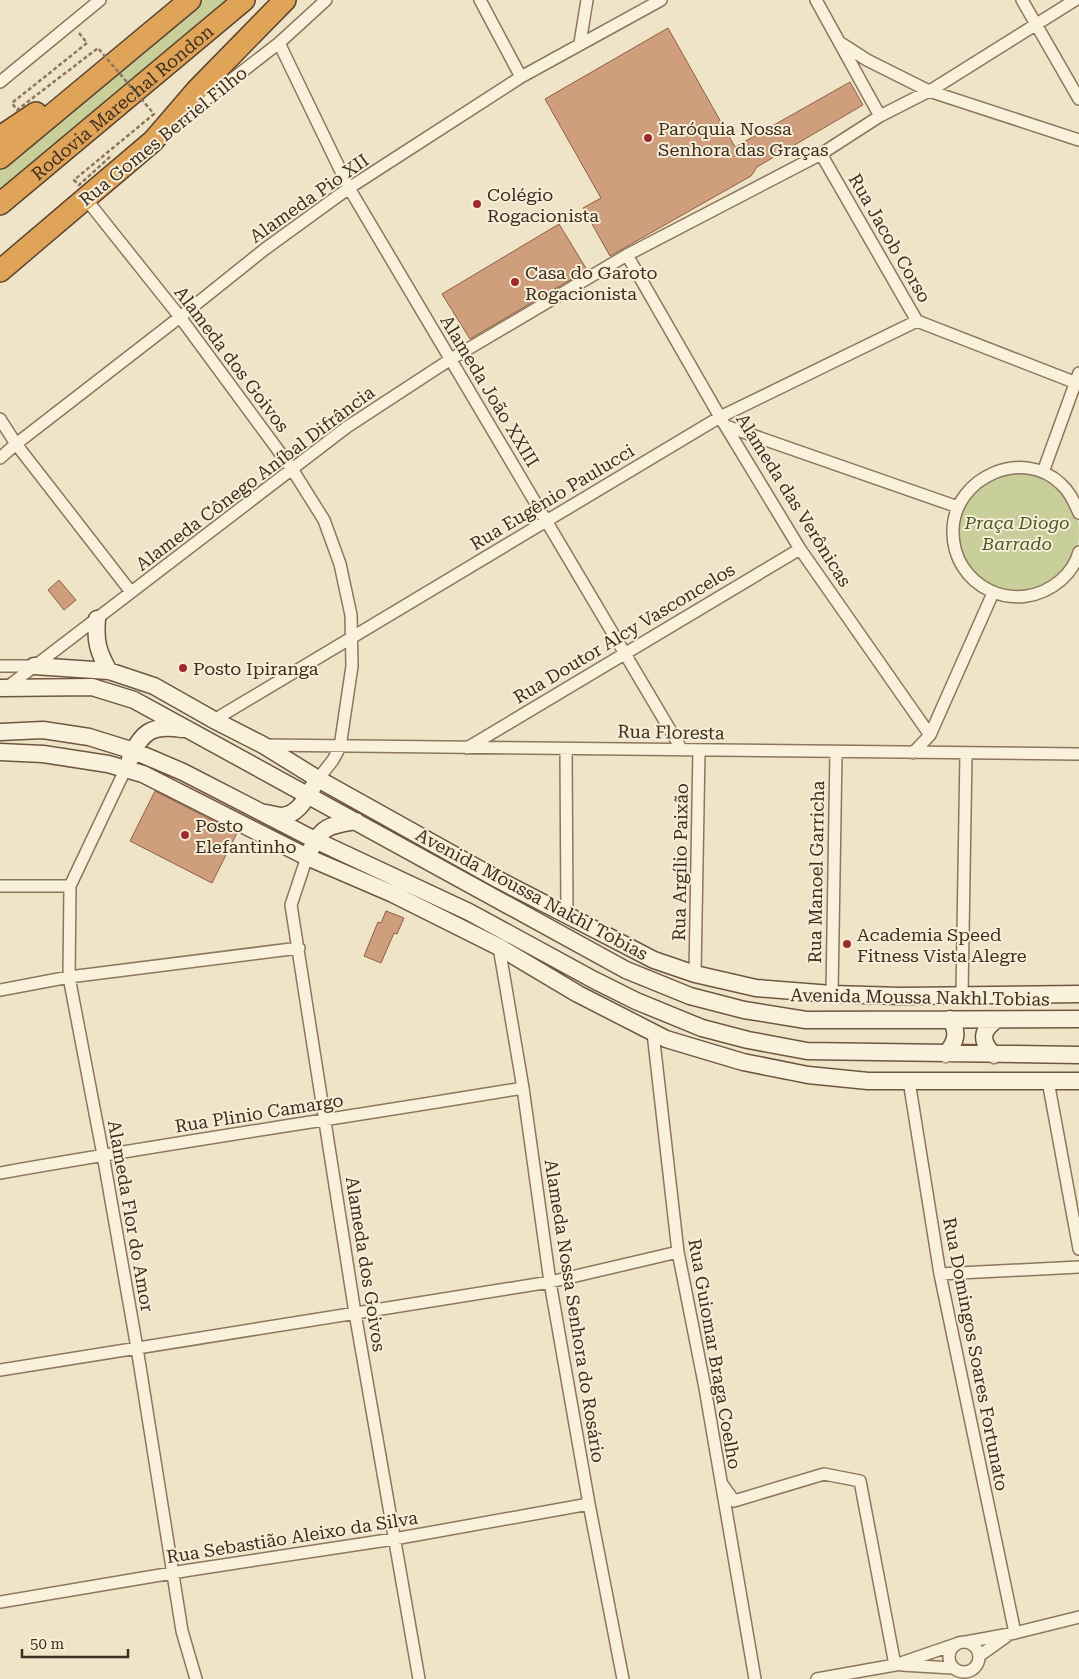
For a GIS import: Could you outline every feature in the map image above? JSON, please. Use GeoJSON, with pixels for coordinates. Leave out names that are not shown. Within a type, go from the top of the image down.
{"type":"FeatureCollection","features":[{"type":"Feature","properties":{"kind":"highway","name":"Rodovia Marechal Rondon"},"geometry":{"type":"LineString","coordinates":[[0,158],[190,0]]}},
{"type":"Feature","properties":{"kind":"highway","name":"Rodovia Marechal Rondon"},"geometry":{"type":"LineString","coordinates":[[0,204],[244,0]]}},
{"type":"Feature","properties":{"kind":"highway"},"geometry":{"type":"LineString","coordinates":[[153,141],[196,91],[285,0]]}},
{"type":"Feature","properties":{"kind":"highway"},"geometry":{"type":"LineString","coordinates":[[0,137],[139,42]]}},
{"type":"Feature","properties":{"kind":"highway","name":"Rua Gomes Berriel Filho"},"geometry":{"type":"LineString","coordinates":[[0,271],[153,141]]}},
{"type":"Feature","properties":{"kind":"main road"},"geometry":{"type":"LineString","coordinates":[[97,619],[96,637],[102,658],[109,671]]}},
{"type":"Feature","properties":{"kind":"main road"},"geometry":{"type":"LineString","coordinates":[[34,666],[109,671],[154,686],[257,742],[499,880],[654,960],[695,974],[756,988],[832,994],[901,996],[1079,994]]}},
{"type":"Feature","properties":{"kind":"main road"},"geometry":{"type":"LineString","coordinates":[[134,700],[139,680]]}},
{"type":"Feature","properties":{"kind":"main road","name":"Avenida Moussa Nakhl Tobias"},"geometry":{"type":"LineString","coordinates":[[3,688],[92,687],[134,700],[626,970],[690,996],[744,1010],[806,1020],[1079,1019]]}},
{"type":"Feature","properties":{"kind":"main road"},"geometry":{"type":"LineString","coordinates":[[126,768],[134,751],[151,730],[167,726],[194,732]]}},
{"type":"Feature","properties":{"kind":"main road"},"geometry":{"type":"LineString","coordinates":[[0,732],[42,730],[89,738],[134,751],[184,772],[315,840],[469,912],[636,1001],[702,1028],[748,1040],[807,1051],[1079,1055]]}},
{"type":"Feature","properties":{"kind":"main road"},"geometry":{"type":"LineString","coordinates":[[240,758],[257,742]]}},
{"type":"Feature","properties":{"kind":"main road"},"geometry":{"type":"LineString","coordinates":[[0,752],[43,754],[108,764],[143,774],[307,857],[393,894],[499,947],[578,994],[666,1039],[743,1062],[808,1075],[868,1081],[1079,1081]]}},
{"type":"Feature","properties":{"kind":"main road"},"geometry":{"type":"LineString","coordinates":[[143,774],[184,772]]}},
{"type":"Feature","properties":{"kind":"main road"},"geometry":{"type":"LineString","coordinates":[[257,811],[284,816],[298,809],[304,803],[318,778]]}},
{"type":"Feature","properties":{"kind":"main road"},"geometry":{"type":"LineString","coordinates":[[307,857],[315,840],[327,827],[356,821]]}},
{"type":"Feature","properties":{"kind":"main road"},"geometry":{"type":"LineString","coordinates":[[376,869],[393,894]]}},
{"type":"Feature","properties":{"kind":"main road"},"geometry":{"type":"LineString","coordinates":[[448,872],[499,880]]}},
{"type":"Feature","properties":{"kind":"main road"},"geometry":{"type":"LineString","coordinates":[[594,930],[626,970]]}},
{"type":"Feature","properties":{"kind":"main road"},"geometry":{"type":"LineString","coordinates":[[578,994],[636,1001]]}},
{"type":"Feature","properties":{"kind":"main road"},"geometry":{"type":"LineString","coordinates":[[946,1054],[954,1043],[956,1034],[955,1026],[950,1019]]}},
{"type":"Feature","properties":{"kind":"main road"},"geometry":{"type":"LineString","coordinates":[[994,1055],[987,1048],[984,1034],[988,1026],[996,1020]]}},
{"type":"Feature","properties":{"kind":"street"},"geometry":{"type":"LineString","coordinates":[[0,82],[100,0]]}},
{"type":"Feature","properties":{"kind":"street","name":"Rua Gomes Berriel Filho"},"geometry":{"type":"LineString","coordinates":[[153,141],[279,43],[326,0]]}},
{"type":"Feature","properties":{"kind":"street"},"geometry":{"type":"LineString","coordinates":[[480,0],[521,77]]}},
{"type":"Feature","properties":{"kind":"street"},"geometry":{"type":"LineString","coordinates":[[580,43],[587,0]]}},
{"type":"Feature","properties":{"kind":"street","name":"Alameda Pio XII"},"geometry":{"type":"LineString","coordinates":[[0,458],[265,249],[349,188],[521,77],[661,0]]}},
{"type":"Feature","properties":{"kind":"street"},"geometry":{"type":"LineString","coordinates":[[816,0],[880,116]]}},
{"type":"Feature","properties":{"kind":"street"},"geometry":{"type":"LineString","coordinates":[[1022,0],[1079,98]]}},
{"type":"Feature","properties":{"kind":"street","name":"Alameda Cônego Aníbal Difrância"},"geometry":{"type":"LineString","coordinates":[[3,688],[97,619],[347,427],[451,359],[627,255],[821,154],[880,116],[929,91],[1075,0]]}},
{"type":"Feature","properties":{"kind":"street"},"geometry":{"type":"LineString","coordinates":[[839,42],[867,60],[929,91],[1079,140]]}},
{"type":"Feature","properties":{"kind":"street","name":"Alameda João XXIII"},"geometry":{"type":"LineString","coordinates":[[279,43],[349,188],[682,750]]}},
{"type":"Feature","properties":{"kind":"street","name":"Rua Jacob Corso"},"geometry":{"type":"LineString","coordinates":[[821,154],[918,321],[1078,380]]}},
{"type":"Feature","properties":{"kind":"street","name":"Alameda dos Goivos"},"geometry":{"type":"LineString","coordinates":[[86,199],[180,317],[292,469],[324,520],[340,564],[351,615],[352,666],[340,746],[333,760],[318,778]]}},
{"type":"Feature","properties":{"kind":"street","name":"Alameda das Verônicas"},"geometry":{"type":"LineString","coordinates":[[627,255],[723,422],[800,549],[930,735]]}},
{"type":"Feature","properties":{"kind":"street","name":"Rua Eugênio Paulucci"},"geometry":{"type":"LineString","coordinates":[[214,720],[546,520],[723,422],[918,321]]}},
{"type":"Feature","properties":{"kind":"street"},"geometry":{"type":"LineString","coordinates":[[1043,472],[1078,380]]}},
{"type":"Feature","properties":{"kind":"street"},"geometry":{"type":"LineString","coordinates":[[0,420],[16,444],[131,592]]}},
{"type":"Feature","properties":{"kind":"street"},"geometry":{"type":"LineString","coordinates":[[723,422],[958,507]]}},
{"type":"Feature","properties":{"kind":"street"},"geometry":{"type":"LineString","coordinates":[[1079,513],[1073,498],[1060,483],[1043,472],[1023,467],[1003,469],[984,477],[968,490],[958,507],[953,528],[955,548],[963,567],[976,582],[993,593],[1013,597],[1033,596],[1052,588],[1067,574],[1079,555]]}},
{"type":"Feature","properties":{"kind":"street","name":"Rua Doutor Alcy Vasconcelos"},"geometry":{"type":"LineString","coordinates":[[467,748],[800,549]]}},
{"type":"Feature","properties":{"kind":"street"},"geometry":{"type":"LineString","coordinates":[[913,753],[930,735],[993,593]]}},
{"type":"Feature","properties":{"kind":"street"},"geometry":{"type":"LineString","coordinates":[[0,666],[34,666]]}},
{"type":"Feature","properties":{"kind":"street","name":"Rua Floresta"},"geometry":{"type":"LineString","coordinates":[[257,742],[340,746],[467,748],[1079,754]]}},
{"type":"Feature","properties":{"kind":"street"},"geometry":{"type":"LineString","coordinates":[[566,749],[568,915]]}},
{"type":"Feature","properties":{"kind":"street","name":"Rua Argílio Paixão"},"geometry":{"type":"LineString","coordinates":[[695,974],[699,750]]}},
{"type":"Feature","properties":{"kind":"street","name":"Rua Manoel Garricha"},"geometry":{"type":"LineString","coordinates":[[832,994],[836,752]]}},
{"type":"Feature","properties":{"kind":"street"},"geometry":{"type":"LineString","coordinates":[[962,994],[966,753]]}},
{"type":"Feature","properties":{"kind":"street","name":"Alameda Flor do Amor"},"geometry":{"type":"LineString","coordinates":[[126,768],[70,886],[69,977],[137,1348],[182,1631],[196,1679]]}},
{"type":"Feature","properties":{"kind":"street","name":"Alameda dos Goivos"},"geometry":{"type":"LineString","coordinates":[[307,857],[291,905],[324,1121],[419,1679]]}},
{"type":"Feature","properties":{"kind":"street"},"geometry":{"type":"LineString","coordinates":[[0,886],[70,886]]}},
{"type":"Feature","properties":{"kind":"street","name":"Alameda Nossa Senhora do Rosário"},"geometry":{"type":"LineString","coordinates":[[499,947],[523,1088],[550,1282],[589,1504],[623,1679]]}},
{"type":"Feature","properties":{"kind":"street"},"geometry":{"type":"LineString","coordinates":[[0,990],[69,977],[299,948]]}},
{"type":"Feature","properties":{"kind":"street","name":"Rua Guiomar Braga Coelho"},"geometry":{"type":"LineString","coordinates":[[654,1032],[678,1252],[755,1679]]}},
{"type":"Feature","properties":{"kind":"street","name":"Rua Domingos Soares Fortunato"},"geometry":{"type":"LineString","coordinates":[[909,1081],[940,1274],[1013,1633]]}},
{"type":"Feature","properties":{"kind":"street"},"geometry":{"type":"LineString","coordinates":[[1048,1081],[1079,1249]]}},
{"type":"Feature","properties":{"kind":"street","name":"Rua Plinio Camargo"},"geometry":{"type":"LineString","coordinates":[[0,1173],[523,1088]]}},
{"type":"Feature","properties":{"kind":"street"},"geometry":{"type":"LineString","coordinates":[[0,1370],[550,1282],[678,1252]]}},
{"type":"Feature","properties":{"kind":"street"},"geometry":{"type":"LineString","coordinates":[[940,1274],[1079,1267]]}},
{"type":"Feature","properties":{"kind":"street"},"geometry":{"type":"LineString","coordinates":[[720,1481],[734,1500],[824,1474],[860,1481],[896,1665]]}},
{"type":"Feature","properties":{"kind":"street","name":"Rua Sebastião Aleixo da Silva"},"geometry":{"type":"LineString","coordinates":[[0,1602],[394,1539],[589,1504]]}},
{"type":"Feature","properties":{"kind":"street"},"geometry":{"type":"LineString","coordinates":[[817,1679],[896,1665],[961,1643],[1079,1617]]}},
{"type":"Feature","properties":{"kind":"street"},"geometry":{"type":"LineString","coordinates":[[979,1656],[1013,1633]]}},
{"type":"Feature","properties":{"kind":"street"},"geometry":{"type":"LineString","coordinates":[[896,1665],[963,1674],[976,1667],[979,1656],[975,1647],[961,1643],[952,1648],[948,1658],[963,1674]]}},
{"type":"Feature","properties":{"kind":"path"},"geometry":{"type":"LineString","coordinates":[[87,44],[12,103],[17,110],[98,48],[154,114],[74,180],[79,185],[112,155]]}},
{"type":"Feature","properties":{"kind":"green space"},"geometry":{"type":"Polygon","coordinates":[[[202,0],[231,0],[0,193],[0,169],[202,0]]]}},
{"type":"Feature","properties":{"kind":"green space","name":"Praça Diogo Barrado"},"geometry":{"type":"Polygon","coordinates":[[[1018,471],[1041,475],[1061,489],[1075,509],[1079,532],[1075,555],[1061,575],[1041,589],[1018,593],[995,589],[975,575],[961,555],[957,532],[961,509],[975,489],[995,475],[1018,471]]]}},
{"type":"Feature","properties":{"kind":"building","name":"Paróquia Nossa Senhora das Graças"},"geometry":{"type":"Polygon","coordinates":[[[668,28],[735,147],[850,82],[863,105],[757,167],[751,176],[610,256],[583,208],[601,198],[545,99],[668,28]]]}},
{"type":"Feature","properties":{"kind":"building","name":"Casa do Garoto Rogacionista"},"geometry":{"type":"Polygon","coordinates":[[[559,224],[587,270],[470,339],[442,294],[559,224]]]}},
{"type":"Feature","properties":{"kind":"building"},"geometry":{"type":"Polygon","coordinates":[[[59,580],[76,600],[64,610],[48,590],[59,580]]]}},
{"type":"Feature","properties":{"kind":"building","name":"Posto Elefantinho"},"geometry":{"type":"Polygon","coordinates":[[[155,791],[237,833],[212,883],[130,841],[155,791]]]}},
{"type":"Feature","properties":{"kind":"building"},"geometry":{"type":"Polygon","coordinates":[[[386,911],[404,918],[397,934],[394,933],[381,963],[364,956],[378,922],[381,923],[386,911]]]}},
{"type":"Feature","properties":{"kind":"place","name":"Paróquia Nossa Senhora das Graças"},"geometry":{"type":"Point","coordinates":[648,138]}},
{"type":"Feature","properties":{"kind":"place","name":"Colégio Rogacionista"},"geometry":{"type":"Point","coordinates":[477,204]}},
{"type":"Feature","properties":{"kind":"place","name":"Casa do Garoto Rogacionista"},"geometry":{"type":"Point","coordinates":[515,282]}},
{"type":"Feature","properties":{"kind":"place","name":"Posto Ipiranga"},"geometry":{"type":"Point","coordinates":[183,668]}},
{"type":"Feature","properties":{"kind":"place","name":"Posto Elefantinho"},"geometry":{"type":"Point","coordinates":[185,835]}},
{"type":"Feature","properties":{"kind":"place","name":"Academia Speed Fitness Vista Alegre"},"geometry":{"type":"Point","coordinates":[847,944]}}]}
